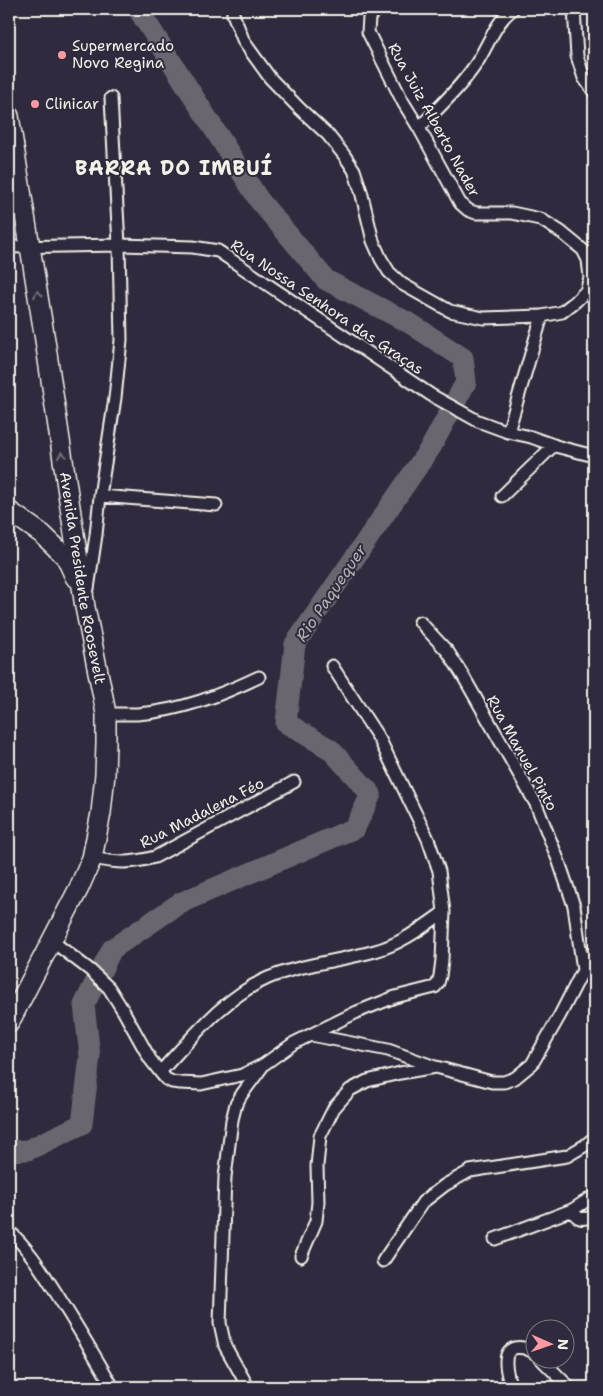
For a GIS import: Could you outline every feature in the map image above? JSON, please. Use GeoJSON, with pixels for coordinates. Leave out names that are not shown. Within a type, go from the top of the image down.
{"type":"FeatureCollection","features":[{"type":"Feature","properties":{"kind":"main road","name":"Avenida Presidente Roosevelt"},"geometry":{"type":"LineString","coordinates":[[9,116],[85,607],[106,714],[105,774],[101,813],[92,858],[79,888],[10,1019]]}},
{"type":"Feature","properties":{"kind":"main road"},"geometry":{"type":"LineString","coordinates":[[9,511],[42,534],[61,542],[66,540],[69,534],[72,517]]}},
{"type":"Feature","properties":{"kind":"main road"},"geometry":{"type":"LineString","coordinates":[[42,534],[66,557],[85,607]]}},
{"type":"Feature","properties":{"kind":"street","name":"Rua Juiz Alberto Nader"},"geometry":{"type":"LineString","coordinates":[[233,9],[244,42],[270,78],[328,135],[354,170],[373,241],[389,272],[402,284],[450,310],[483,318],[542,316],[562,312],[586,291],[590,278],[590,268],[583,250],[561,232],[540,219],[512,214],[476,213],[468,210],[460,203],[403,102],[368,32],[369,18],[378,9]]}},
{"type":"Feature","properties":{"kind":"street"},"geometry":{"type":"LineString","coordinates":[[419,128],[458,89],[476,63],[497,26],[508,12],[513,9]]}},
{"type":"Feature","properties":{"kind":"street"},"geometry":{"type":"LineString","coordinates":[[574,9],[577,56],[584,78],[594,92]]}},
{"type":"Feature","properties":{"kind":"street"},"geometry":{"type":"LineString","coordinates":[[85,607],[115,398],[121,320],[111,98]]}},
{"type":"Feature","properties":{"kind":"street","name":"Rua Nossa Senhora das Graças"},"geometry":{"type":"LineString","coordinates":[[9,247],[193,247],[218,251],[432,395],[478,421],[508,432],[594,456]]}},
{"type":"Feature","properties":{"kind":"street"},"geometry":{"type":"LineString","coordinates":[[508,432],[542,316]]}},
{"type":"Feature","properties":{"kind":"street"},"geometry":{"type":"LineString","coordinates":[[502,496],[554,445]]}},
{"type":"Feature","properties":{"kind":"street"},"geometry":{"type":"LineString","coordinates":[[100,496],[216,505]]}},
{"type":"Feature","properties":{"kind":"street","name":"Rua Manuel Pinto"},"geometry":{"type":"LineString","coordinates":[[420,622],[448,652],[536,804],[574,906],[582,970]]}},
{"type":"Feature","properties":{"kind":"street"},"geometry":{"type":"LineString","coordinates":[[52,941],[77,959],[102,981],[115,997],[150,1058],[160,1072],[172,1082],[201,1084],[242,1075],[264,1065],[294,1044],[357,1012],[395,997],[435,987],[440,976],[442,960],[444,912],[439,871],[428,838],[380,740],[332,666]]}},
{"type":"Feature","properties":{"kind":"street"},"geometry":{"type":"LineString","coordinates":[[106,714],[138,714],[167,709],[206,699],[259,677]]}},
{"type":"Feature","properties":{"kind":"street","name":"Rua Madalena Féo"},"geometry":{"type":"LineString","coordinates":[[92,858],[123,863],[138,862],[155,857],[294,782]]}},
{"type":"Feature","properties":{"kind":"street"},"geometry":{"type":"LineString","coordinates":[[160,1072],[220,1010],[233,998],[252,986],[287,972],[377,951],[399,942],[444,912]]}},
{"type":"Feature","properties":{"kind":"street"},"geometry":{"type":"LineString","coordinates":[[311,1035],[388,1050],[436,1067],[492,1082],[504,1082],[515,1078],[532,1064],[594,950]]}},
{"type":"Feature","properties":{"kind":"street"},"geometry":{"type":"LineString","coordinates":[[248,1387],[225,1346],[220,1322],[225,1177],[232,1120],[236,1104],[264,1065]]}},
{"type":"Feature","properties":{"kind":"street"},"geometry":{"type":"LineString","coordinates":[[301,1256],[316,1221],[318,1202],[317,1166],[320,1136],[334,1108],[350,1090],[367,1081],[436,1067]]}},
{"type":"Feature","properties":{"kind":"street"},"geometry":{"type":"LineString","coordinates":[[383,1261],[423,1202],[445,1185],[470,1171],[568,1156],[594,1138]]}},
{"type":"Feature","properties":{"kind":"street"},"geometry":{"type":"LineString","coordinates":[[494,1239],[572,1210],[594,1196]]}},
{"type":"Feature","properties":{"kind":"street"},"geometry":{"type":"LineString","coordinates":[[572,1210],[576,1217],[579,1218],[594,1217]]}},
{"type":"Feature","properties":{"kind":"street"},"geometry":{"type":"LineString","coordinates":[[9,1231],[32,1256],[71,1315],[113,1387]]}},
{"type":"Feature","properties":{"kind":"street"},"geometry":{"type":"LineString","coordinates":[[510,1387],[506,1361],[508,1353],[516,1347],[526,1348]]}},
{"type":"Feature","properties":{"kind":"street"},"geometry":{"type":"LineString","coordinates":[[550,1368],[568,1385]]}},
{"type":"Feature","properties":{"kind":"shaded area"},"geometry":{"type":"Polygon","coordinates":[[[10,181],[21,237],[9,238],[10,181]]]}},
{"type":"Feature","properties":{"kind":"waterway","name":"Rio Paquequer"},"geometry":{"type":"LineString","coordinates":[[9,1151],[28,1150],[82,1124],[90,1056],[84,1005],[112,949],[180,903],[355,828],[371,794],[330,749],[286,723],[295,644],[431,447],[466,382],[463,358],[411,324],[326,280],[259,200],[138,9]]}},
{"type":"Feature","properties":{"kind":"place","name":"Supermercado Novo Regina"},"geometry":{"type":"Point","coordinates":[62,55]}},
{"type":"Feature","properties":{"kind":"place","name":"Clinicar"},"geometry":{"type":"Point","coordinates":[35,104]}},
{"type":"Feature","properties":{"kind":"district","name":"BARRA DO IMBUÍ"},"geometry":{"type":"Point","coordinates":[174,168]}}]}
